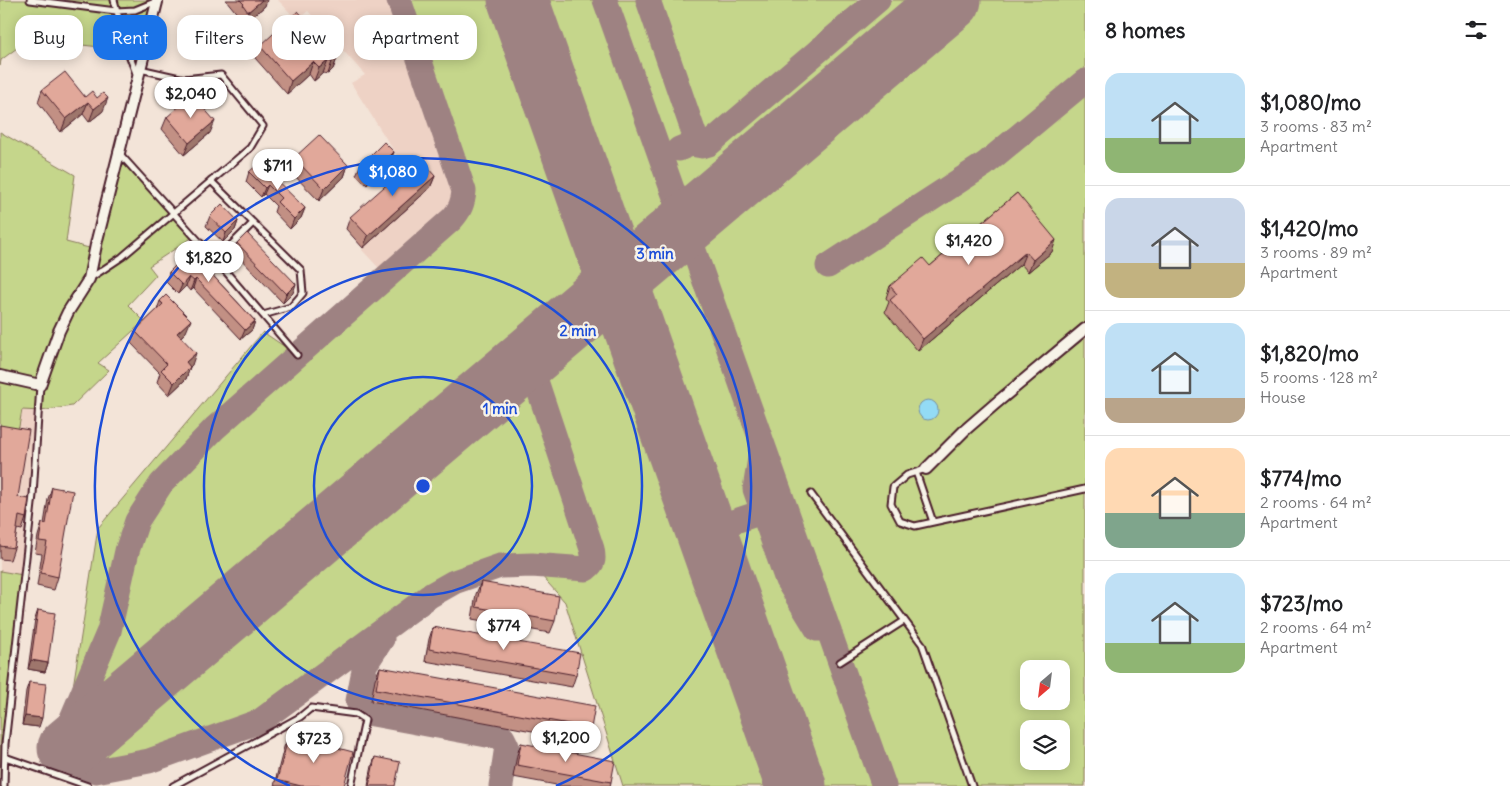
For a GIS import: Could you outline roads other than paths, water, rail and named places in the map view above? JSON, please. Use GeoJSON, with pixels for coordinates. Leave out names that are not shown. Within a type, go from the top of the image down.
{"type":"FeatureCollection","features":[{"type":"Feature","properties":{"kind":"street"},"geometry":{"type":"LineString","coordinates":[[0,376],[40,385],[59,331],[68,312],[89,279],[157,1]]}},
{"type":"Feature","properties":{"kind":"street"},"geometry":{"type":"LineString","coordinates":[[926,468],[994,404],[1085,329]]}},
{"type":"Feature","properties":{"kind":"lane"},"geometry":{"type":"LineString","coordinates":[[30,0],[116,11],[135,10],[157,1]]}},
{"type":"Feature","properties":{"kind":"lane"},"geometry":{"type":"LineString","coordinates":[[89,279],[122,257],[250,148],[263,126],[221,75],[184,79],[139,74],[128,52],[114,0]]}},
{"type":"Feature","properties":{"kind":"lane"},"geometry":{"type":"LineString","coordinates":[[119,153],[174,212],[297,355]]}},
{"type":"Feature","properties":{"kind":"lane"},"geometry":{"type":"LineString","coordinates":[[212,181],[301,270],[302,293],[291,307],[263,316]]}},
{"type":"Feature","properties":{"kind":"lane"},"geometry":{"type":"LineString","coordinates":[[216,260],[253,223]]}},
{"type":"Feature","properties":{"kind":"lane"},"geometry":{"type":"LineString","coordinates":[[4,786],[5,744],[33,495],[40,385]]}},
{"type":"Feature","properties":{"kind":"lane"},"geometry":{"type":"LineString","coordinates":[[926,468],[907,476],[893,487],[891,504],[900,521],[915,526],[1085,489]]}},
{"type":"Feature","properties":{"kind":"lane"},"geometry":{"type":"LineString","coordinates":[[916,472],[933,522]]}},
{"type":"Feature","properties":{"kind":"lane"},"geometry":{"type":"LineString","coordinates":[[811,494],[922,644],[972,786]]}},
{"type":"Feature","properties":{"kind":"lane"},"geometry":{"type":"LineString","coordinates":[[840,662],[904,620]]}},
{"type":"Feature","properties":{"kind":"lane"},"geometry":{"type":"LineString","coordinates":[[173,786],[300,717],[311,708],[356,714],[364,720],[351,786]]}},
{"type":"Feature","properties":{"kind":"lane"},"geometry":{"type":"LineString","coordinates":[[6,757],[88,786]]}},
{"type":"Feature","properties":{"kind":"water"},"geometry":{"type":"Polygon","coordinates":[[[924,400],[932,400],[938,406],[938,414],[932,420],[924,420],[918,414],[918,406],[924,400]]]}}]}
